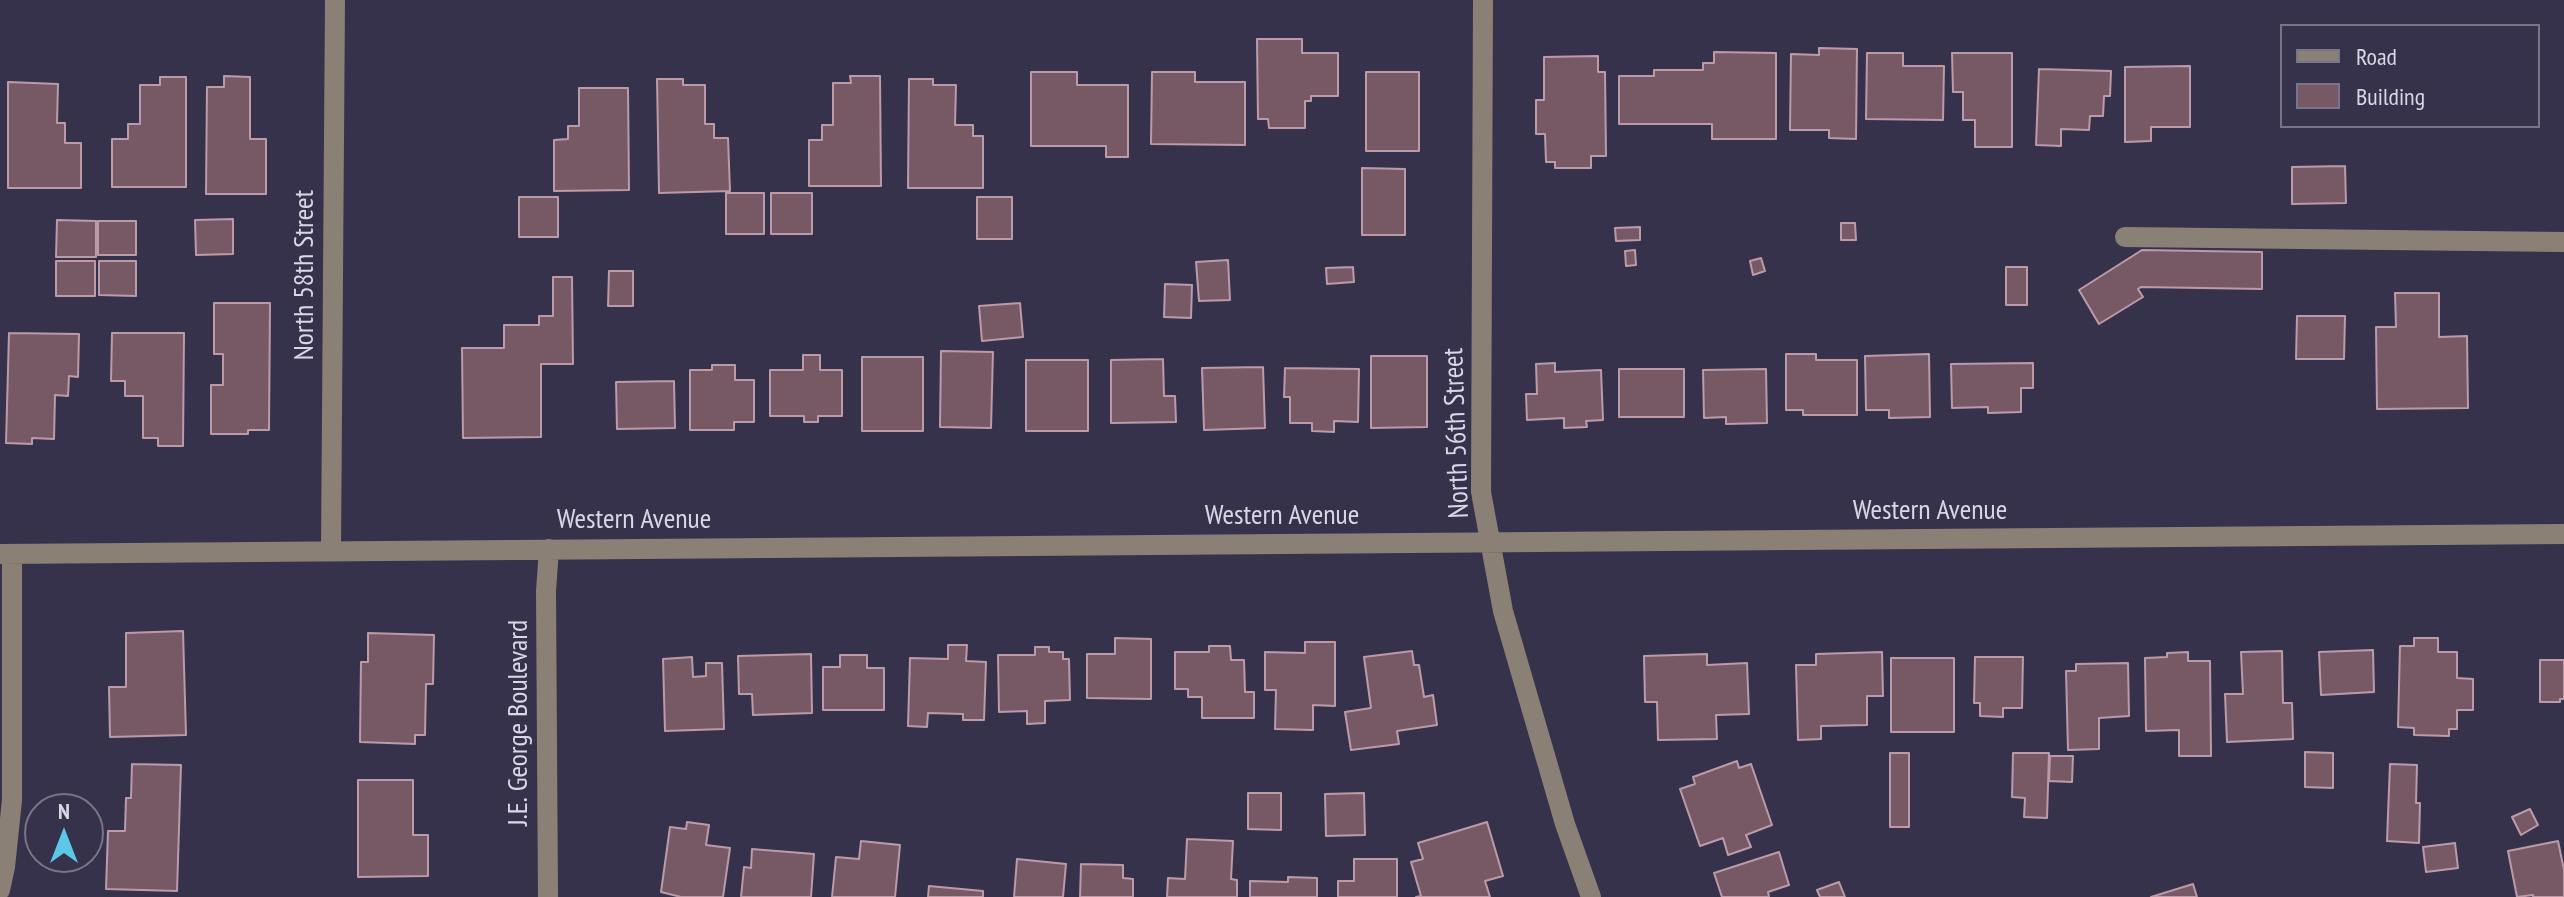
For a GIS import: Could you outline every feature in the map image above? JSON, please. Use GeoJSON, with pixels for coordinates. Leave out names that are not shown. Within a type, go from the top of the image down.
{"type":"FeatureCollection","features":[{"type":"Feature","properties":{"kind":"street","name":"North 58th Street"},"geometry":{"type":"LineString","coordinates":[[331,551],[335,0]]}},
{"type":"Feature","properties":{"kind":"street","name":"North 56th Street"},"geometry":{"type":"LineString","coordinates":[[1483,0],[1481,492],[1503,611],[1565,824],[1591,897]]}},
{"type":"Feature","properties":{"kind":"street"},"geometry":{"type":"LineString","coordinates":[[2125,237],[2564,242]]}},
{"type":"Feature","properties":{"kind":"street","name":"Western Avenue"},"geometry":{"type":"LineString","coordinates":[[6,554],[2564,534]]}},
{"type":"Feature","properties":{"kind":"street","name":"J.E. George Boulevard"},"geometry":{"type":"LineString","coordinates":[[548,897],[546,591],[549,549]]}},
{"type":"Feature","properties":{"kind":"street"},"geometry":{"type":"LineString","coordinates":[[0,890],[12,800],[6,554]]}},
{"type":"Feature","properties":{"kind":"building"},"geometry":{"type":"Polygon","coordinates":[[[1257,39],[1302,39],[1302,53],[1338,53],[1338,96],[1311,96],[1311,101],[1305,101],[1305,128],[1269,128],[1268,119],[1258,119],[1257,39]]]}},
{"type":"Feature","properties":{"kind":"building"},"geometry":{"type":"Polygon","coordinates":[[[1819,48],[1857,49],[1856,139],[1829,138],[1829,130],[1790,130],[1791,54],[1819,55],[1819,48]]]}},
{"type":"Feature","properties":{"kind":"building"},"geometry":{"type":"Polygon","coordinates":[[[1714,52],[1776,53],[1776,139],[1712,139],[1712,124],[1619,124],[1619,76],[1654,76],[1654,70],[1703,70],[1703,63],[1714,63],[1714,52]]]}},
{"type":"Feature","properties":{"kind":"building"},"geometry":{"type":"Polygon","coordinates":[[[1867,53],[1903,53],[1903,66],[1944,66],[1943,120],[1866,119],[1867,53]]]}},
{"type":"Feature","properties":{"kind":"building"},"geometry":{"type":"Polygon","coordinates":[[[1952,53],[2012,53],[2012,147],[1975,147],[1975,120],[1963,120],[1963,92],[1953,92],[1952,53]]]}},
{"type":"Feature","properties":{"kind":"building"},"geometry":{"type":"Polygon","coordinates":[[[1598,56],[1598,72],[1605,72],[1606,156],[1591,156],[1591,168],[1555,168],[1555,162],[1546,162],[1545,134],[1536,134],[1536,100],[1544,100],[1544,57],[1598,56]]]}},
{"type":"Feature","properties":{"kind":"building"},"geometry":{"type":"Polygon","coordinates":[[[2190,66],[2190,127],[2151,127],[2151,141],[2125,142],[2125,67],[2190,66]]]}},
{"type":"Feature","properties":{"kind":"building"},"geometry":{"type":"Polygon","coordinates":[[[2039,69],[2111,71],[2110,96],[2104,96],[2103,116],[2090,116],[2089,130],[2061,129],[2061,146],[2036,145],[2039,69]]]}},
{"type":"Feature","properties":{"kind":"building"},"geometry":{"type":"Polygon","coordinates":[[[1031,72],[1077,72],[1077,85],[1128,85],[1128,157],[1106,157],[1106,146],[1031,146],[1031,72]]]}},
{"type":"Feature","properties":{"kind":"building"},"geometry":{"type":"Polygon","coordinates":[[[1152,72],[1195,72],[1195,82],[1245,82],[1245,145],[1151,144],[1152,72]]]}},
{"type":"Feature","properties":{"kind":"building"},"geometry":{"type":"Polygon","coordinates":[[[1366,72],[1419,72],[1419,151],[1366,151],[1366,72]]]}},
{"type":"Feature","properties":{"kind":"building"},"geometry":{"type":"Polygon","coordinates":[[[224,76],[250,77],[250,139],[266,139],[266,194],[206,194],[207,87],[224,87],[224,76]]]}},
{"type":"Feature","properties":{"kind":"building"},"geometry":{"type":"Polygon","coordinates":[[[850,76],[880,76],[881,186],[809,186],[809,140],[822,140],[822,125],[833,125],[833,83],[851,83],[850,76]]]}},
{"type":"Feature","properties":{"kind":"building"},"geometry":{"type":"Polygon","coordinates":[[[160,77],[186,77],[186,187],[112,187],[112,139],[128,139],[128,124],[140,124],[140,85],[160,85],[160,77]]]}},
{"type":"Feature","properties":{"kind":"building"},"geometry":{"type":"Polygon","coordinates":[[[657,79],[683,79],[683,85],[705,85],[705,124],[714,124],[714,138],[728,138],[730,191],[659,193],[657,79]]]}},
{"type":"Feature","properties":{"kind":"building"},"geometry":{"type":"Polygon","coordinates":[[[909,79],[933,79],[933,85],[956,85],[955,125],[973,125],[973,136],[983,136],[983,188],[908,188],[909,79]]]}},
{"type":"Feature","properties":{"kind":"building"},"geometry":{"type":"Polygon","coordinates":[[[8,82],[58,84],[57,123],[65,123],[65,143],[81,143],[81,188],[8,188],[8,82]]]}},
{"type":"Feature","properties":{"kind":"building"},"geometry":{"type":"Polygon","coordinates":[[[579,88],[628,88],[629,190],[554,191],[554,140],[568,139],[568,126],[579,126],[579,88]]]}},
{"type":"Feature","properties":{"kind":"building"},"geometry":{"type":"Polygon","coordinates":[[[2345,166],[2346,203],[2292,204],[2292,167],[2345,166]]]}},
{"type":"Feature","properties":{"kind":"building"},"geometry":{"type":"Polygon","coordinates":[[[1362,168],[1405,169],[1405,235],[1362,235],[1362,168]]]}},
{"type":"Feature","properties":{"kind":"building"},"geometry":{"type":"Polygon","coordinates":[[[726,193],[764,193],[764,234],[726,234],[726,193]]]}},
{"type":"Feature","properties":{"kind":"building"},"geometry":{"type":"Polygon","coordinates":[[[771,193],[812,193],[812,234],[771,234],[771,193]]]}},
{"type":"Feature","properties":{"kind":"building"},"geometry":{"type":"Polygon","coordinates":[[[519,197],[558,197],[558,237],[519,237],[519,197]]]}},
{"type":"Feature","properties":{"kind":"building"},"geometry":{"type":"Polygon","coordinates":[[[977,197],[1012,197],[1012,239],[977,239],[977,197]]]}},
{"type":"Feature","properties":{"kind":"building"},"geometry":{"type":"Polygon","coordinates":[[[233,219],[233,254],[196,255],[195,220],[233,219]]]}},
{"type":"Feature","properties":{"kind":"building"},"geometry":{"type":"Polygon","coordinates":[[[57,220],[96,221],[96,257],[56,257],[57,220]]]}},
{"type":"Feature","properties":{"kind":"building"},"geometry":{"type":"Polygon","coordinates":[[[98,221],[136,221],[136,255],[98,255],[98,221]]]}},
{"type":"Feature","properties":{"kind":"building"},"geometry":{"type":"Polygon","coordinates":[[[1841,223],[1855,223],[1856,240],[1841,240],[1841,223]]]}},
{"type":"Feature","properties":{"kind":"building"},"geometry":{"type":"Polygon","coordinates":[[[1640,227],[1640,240],[1616,241],[1615,228],[1640,227]]]}},
{"type":"Feature","properties":{"kind":"building"},"geometry":{"type":"Polygon","coordinates":[[[1635,250],[1636,265],[1626,266],[1625,251],[1635,250]]]}},
{"type":"Feature","properties":{"kind":"building"},"geometry":{"type":"Polygon","coordinates":[[[2142,250],[2262,252],[2262,289],[2141,287],[2138,289],[2143,297],[2099,324],[2079,290],[2142,250]]]}},
{"type":"Feature","properties":{"kind":"building"},"geometry":{"type":"Polygon","coordinates":[[[1761,258],[1765,271],[1753,275],[1750,261],[1761,258]]]}},
{"type":"Feature","properties":{"kind":"building"},"geometry":{"type":"Polygon","coordinates":[[[1228,260],[1230,300],[1199,301],[1196,262],[1228,260]]]}},
{"type":"Feature","properties":{"kind":"building"},"geometry":{"type":"Polygon","coordinates":[[[56,261],[95,261],[95,296],[56,296],[56,261]]]}},
{"type":"Feature","properties":{"kind":"building"},"geometry":{"type":"Polygon","coordinates":[[[99,261],[136,261],[136,296],[99,295],[99,261]]]}},
{"type":"Feature","properties":{"kind":"building"},"geometry":{"type":"Polygon","coordinates":[[[1353,267],[1354,282],[1327,284],[1326,268],[1353,267]]]}},
{"type":"Feature","properties":{"kind":"building"},"geometry":{"type":"Polygon","coordinates":[[[2006,267],[2027,267],[2027,305],[2006,305],[2006,267]]]}},
{"type":"Feature","properties":{"kind":"building"},"geometry":{"type":"Polygon","coordinates":[[[609,271],[633,271],[633,306],[608,306],[609,271]]]}},
{"type":"Feature","properties":{"kind":"building"},"geometry":{"type":"Polygon","coordinates":[[[553,277],[572,277],[573,364],[541,364],[541,437],[463,438],[462,348],[504,348],[504,325],[539,325],[539,316],[553,316],[553,277]]]}},
{"type":"Feature","properties":{"kind":"building"},"geometry":{"type":"Polygon","coordinates":[[[1165,284],[1192,285],[1191,318],[1164,317],[1165,284]]]}},
{"type":"Feature","properties":{"kind":"building"},"geometry":{"type":"Polygon","coordinates":[[[2395,293],[2439,293],[2439,337],[2467,336],[2468,408],[2377,409],[2376,327],[2396,327],[2395,293]]]}},
{"type":"Feature","properties":{"kind":"building"},"geometry":{"type":"Polygon","coordinates":[[[214,303],[270,303],[269,430],[248,430],[248,434],[211,434],[211,385],[223,385],[223,354],[214,354],[214,303]]]}},
{"type":"Feature","properties":{"kind":"building"},"geometry":{"type":"Polygon","coordinates":[[[1020,303],[1023,337],[982,341],[979,306],[1020,303]]]}},
{"type":"Feature","properties":{"kind":"building"},"geometry":{"type":"Polygon","coordinates":[[[2297,316],[2345,316],[2344,359],[2296,359],[2297,316]]]}},
{"type":"Feature","properties":{"kind":"building"},"geometry":{"type":"Polygon","coordinates":[[[9,333],[79,334],[78,377],[69,376],[68,396],[55,395],[54,439],[32,438],[32,444],[6,443],[9,333]]]}},
{"type":"Feature","properties":{"kind":"building"},"geometry":{"type":"Polygon","coordinates":[[[112,333],[184,333],[183,446],[158,446],[158,438],[143,438],[143,396],[125,396],[125,381],[111,381],[112,333]]]}},
{"type":"Feature","properties":{"kind":"building"},"geometry":{"type":"Polygon","coordinates":[[[941,351],[993,352],[991,428],[940,427],[941,351]]]}},
{"type":"Feature","properties":{"kind":"building"},"geometry":{"type":"Polygon","coordinates":[[[1786,354],[1816,354],[1816,360],[1857,360],[1857,415],[1803,415],[1803,410],[1786,410],[1786,354]]]}},
{"type":"Feature","properties":{"kind":"building"},"geometry":{"type":"Polygon","coordinates":[[[1929,354],[1930,417],[1889,418],[1889,410],[1866,410],[1865,356],[1929,354]]]}},
{"type":"Feature","properties":{"kind":"building"},"geometry":{"type":"Polygon","coordinates":[[[803,355],[820,355],[820,370],[842,370],[842,416],[818,416],[818,422],[804,422],[804,416],[770,416],[770,370],[803,370],[803,355]]]}},
{"type":"Feature","properties":{"kind":"building"},"geometry":{"type":"Polygon","coordinates":[[[1371,356],[1427,356],[1427,427],[1371,428],[1371,356]]]}},
{"type":"Feature","properties":{"kind":"building"},"geometry":{"type":"Polygon","coordinates":[[[862,357],[923,357],[923,431],[862,431],[862,357]]]}},
{"type":"Feature","properties":{"kind":"building"},"geometry":{"type":"Polygon","coordinates":[[[1163,359],[1164,396],[1175,396],[1176,422],[1111,423],[1111,360],[1163,359]]]}},
{"type":"Feature","properties":{"kind":"building"},"geometry":{"type":"Polygon","coordinates":[[[1026,360],[1088,360],[1088,431],[1026,431],[1026,360]]]}},
{"type":"Feature","properties":{"kind":"building"},"geometry":{"type":"Polygon","coordinates":[[[1555,363],[1555,372],[1601,370],[1603,420],[1586,421],[1587,427],[1564,428],[1564,418],[1527,420],[1526,394],[1537,394],[1536,364],[1555,363]]]}},
{"type":"Feature","properties":{"kind":"building"},"geometry":{"type":"Polygon","coordinates":[[[2033,363],[2033,388],[2021,388],[2021,412],[1988,413],[1988,407],[1952,408],[1951,364],[2033,363]]]}},
{"type":"Feature","properties":{"kind":"building"},"geometry":{"type":"Polygon","coordinates":[[[712,365],[735,365],[735,380],[754,380],[754,422],[734,422],[734,430],[690,430],[690,370],[712,370],[712,365]]]}},
{"type":"Feature","properties":{"kind":"building"},"geometry":{"type":"Polygon","coordinates":[[[1263,367],[1265,428],[1204,430],[1202,368],[1263,367]]]}},
{"type":"Feature","properties":{"kind":"building"},"geometry":{"type":"Polygon","coordinates":[[[1285,368],[1359,369],[1358,422],[1334,421],[1334,432],[1312,431],[1312,423],[1290,423],[1290,397],[1284,397],[1285,368]]]}},
{"type":"Feature","properties":{"kind":"building"},"geometry":{"type":"Polygon","coordinates":[[[1619,369],[1684,369],[1684,417],[1619,417],[1619,369]]]}},
{"type":"Feature","properties":{"kind":"building"},"geometry":{"type":"Polygon","coordinates":[[[1766,369],[1767,423],[1726,424],[1726,417],[1704,418],[1703,370],[1766,369]]]}},
{"type":"Feature","properties":{"kind":"building"},"geometry":{"type":"Polygon","coordinates":[[[674,381],[675,428],[617,429],[616,382],[674,381]]]}},
{"type":"Feature","properties":{"kind":"building"},"geometry":{"type":"Polygon","coordinates":[[[183,631],[186,735],[110,737],[109,687],[126,687],[126,633],[183,631]]]}},
{"type":"Feature","properties":{"kind":"building"},"geometry":{"type":"Polygon","coordinates":[[[368,633],[434,635],[433,684],[426,684],[425,735],[415,735],[415,744],[360,742],[361,662],[368,662],[368,633]]]}},
{"type":"Feature","properties":{"kind":"building"},"geometry":{"type":"Polygon","coordinates":[[[1115,638],[1151,639],[1151,699],[1087,698],[1087,654],[1115,654],[1115,638]]]}},
{"type":"Feature","properties":{"kind":"building"},"geometry":{"type":"Polygon","coordinates":[[[2414,638],[2438,638],[2438,652],[2457,652],[2457,678],[2473,679],[2473,710],[2457,710],[2457,729],[2449,729],[2449,736],[2414,735],[2414,728],[2398,727],[2400,646],[2414,646],[2414,638]]]}},
{"type":"Feature","properties":{"kind":"building"},"geometry":{"type":"Polygon","coordinates":[[[1305,642],[1335,642],[1335,706],[1313,705],[1313,730],[1275,729],[1276,690],[1265,690],[1265,652],[1305,653],[1305,642]]]}},
{"type":"Feature","properties":{"kind":"building"},"geometry":{"type":"Polygon","coordinates":[[[948,645],[967,645],[966,661],[986,662],[984,720],[963,720],[963,714],[928,713],[927,727],[908,726],[910,658],[948,659],[948,645]]]}},
{"type":"Feature","properties":{"kind":"building"},"geometry":{"type":"Polygon","coordinates":[[[1209,646],[1230,646],[1231,660],[1244,660],[1245,692],[1254,692],[1254,718],[1202,718],[1202,697],[1188,697],[1188,689],[1175,689],[1175,652],[1209,652],[1209,646]]]}},
{"type":"Feature","properties":{"kind":"building"},"geometry":{"type":"Polygon","coordinates":[[[1035,647],[1049,647],[1049,652],[1063,652],[1063,659],[1069,659],[1070,700],[1045,701],[1045,723],[1027,724],[1027,711],[999,712],[998,655],[1035,655],[1035,647]]]}},
{"type":"Feature","properties":{"kind":"building"},"geometry":{"type":"Polygon","coordinates":[[[2373,650],[2374,692],[2321,695],[2319,652],[2373,650]]]}},
{"type":"Feature","properties":{"kind":"building"},"geometry":{"type":"Polygon","coordinates":[[[1412,651],[1414,665],[1419,665],[1424,697],[1433,695],[1437,725],[1397,731],[1399,744],[1351,750],[1345,712],[1371,708],[1364,657],[1412,651]]]}},
{"type":"Feature","properties":{"kind":"building"},"geometry":{"type":"Polygon","coordinates":[[[2282,651],[2283,703],[2292,703],[2293,739],[2227,742],[2225,694],[2243,694],[2241,652],[2282,651]]]}},
{"type":"Feature","properties":{"kind":"building"},"geometry":{"type":"Polygon","coordinates":[[[1882,652],[1883,696],[1867,696],[1867,725],[1821,726],[1821,739],[1798,740],[1796,665],[1816,665],[1816,654],[1882,652]]]}},
{"type":"Feature","properties":{"kind":"building"},"geometry":{"type":"Polygon","coordinates":[[[2188,652],[2188,661],[2210,661],[2211,756],[2179,756],[2179,730],[2146,731],[2145,658],[2188,652]]]}},
{"type":"Feature","properties":{"kind":"building"},"geometry":{"type":"Polygon","coordinates":[[[811,654],[812,713],[753,715],[752,694],[739,694],[738,656],[811,654]]]}},
{"type":"Feature","properties":{"kind":"building"},"geometry":{"type":"Polygon","coordinates":[[[1707,654],[1707,665],[1747,663],[1749,714],[1716,715],[1717,739],[1658,740],[1657,702],[1645,702],[1644,656],[1707,654]]]}},
{"type":"Feature","properties":{"kind":"building"},"geometry":{"type":"Polygon","coordinates":[[[840,655],[867,655],[867,668],[884,668],[884,710],[823,710],[823,667],[840,667],[840,655]]]}},
{"type":"Feature","properties":{"kind":"building"},"geometry":{"type":"Polygon","coordinates":[[[692,657],[693,677],[706,676],[706,663],[722,663],[724,729],[665,731],[663,659],[692,657]]]}},
{"type":"Feature","properties":{"kind":"building"},"geometry":{"type":"Polygon","coordinates":[[[1975,657],[2023,657],[2022,708],[2003,708],[2003,717],[1980,716],[1980,703],[1974,703],[1975,657]]]}},
{"type":"Feature","properties":{"kind":"building"},"geometry":{"type":"Polygon","coordinates":[[[1891,658],[1954,658],[1954,732],[1891,732],[1891,658]]]}},
{"type":"Feature","properties":{"kind":"building"},"geometry":{"type":"Polygon","coordinates":[[[2540,660],[2564,660],[2564,699],[2560,702],[2540,702],[2540,660]]]}},
{"type":"Feature","properties":{"kind":"building"},"geometry":{"type":"Polygon","coordinates":[[[2128,663],[2129,716],[2099,718],[2099,749],[2068,750],[2066,671],[2076,671],[2076,664],[2128,663]]]}},
{"type":"Feature","properties":{"kind":"building"},"geometry":{"type":"Polygon","coordinates":[[[2305,752],[2333,753],[2333,788],[2305,787],[2305,752]]]}},
{"type":"Feature","properties":{"kind":"building"},"geometry":{"type":"Polygon","coordinates":[[[1890,753],[1909,753],[1909,827],[1890,827],[1890,753]]]}},
{"type":"Feature","properties":{"kind":"building"},"geometry":{"type":"Polygon","coordinates":[[[2013,753],[2049,753],[2047,818],[2024,817],[2025,798],[2012,797],[2013,753]]]}},
{"type":"Feature","properties":{"kind":"building"},"geometry":{"type":"Polygon","coordinates":[[[2050,756],[2073,756],[2072,782],[2049,781],[2050,756]]]}},
{"type":"Feature","properties":{"kind":"building"},"geometry":{"type":"Polygon","coordinates":[[[1737,761],[1739,768],[1751,764],[1772,825],[1746,835],[1751,847],[1728,855],[1723,838],[1700,846],[1680,789],[1695,784],[1693,777],[1737,761]]]}},
{"type":"Feature","properties":{"kind":"building"},"geometry":{"type":"Polygon","coordinates":[[[132,764],[181,765],[177,891],[106,889],[108,831],[125,831],[126,798],[131,798],[132,764]]]}},
{"type":"Feature","properties":{"kind":"building"},"geometry":{"type":"Polygon","coordinates":[[[2390,764],[2417,765],[2419,843],[2387,841],[2390,764]]]}},
{"type":"Feature","properties":{"kind":"building"},"geometry":{"type":"Polygon","coordinates":[[[358,780],[413,780],[413,835],[428,835],[428,876],[358,877],[358,780]]]}},
{"type":"Feature","properties":{"kind":"building"},"geometry":{"type":"Polygon","coordinates":[[[1248,793],[1281,793],[1281,830],[1248,829],[1248,793]]]}},
{"type":"Feature","properties":{"kind":"building"},"geometry":{"type":"Polygon","coordinates":[[[1364,793],[1365,835],[1326,836],[1325,794],[1364,793]]]}},
{"type":"Feature","properties":{"kind":"building"},"geometry":{"type":"Polygon","coordinates":[[[2530,809],[2538,825],[2521,835],[2512,817],[2530,809]]]}},
{"type":"Feature","properties":{"kind":"building"},"geometry":{"type":"Polygon","coordinates":[[[687,822],[709,825],[706,845],[730,848],[723,897],[681,897],[661,892],[670,827],[686,829],[687,822]]]}},
{"type":"Feature","properties":{"kind":"building"},"geometry":{"type":"Polygon","coordinates":[[[1487,822],[1503,876],[1485,881],[1490,897],[1416,897],[1421,896],[1411,862],[1423,859],[1418,843],[1487,822]]]}},
{"type":"Feature","properties":{"kind":"building"},"geometry":{"type":"Polygon","coordinates":[[[1187,839],[1233,841],[1231,879],[1237,880],[1237,897],[1167,897],[1168,878],[1185,879],[1187,839]]]}},
{"type":"Feature","properties":{"kind":"building"},"geometry":{"type":"Polygon","coordinates":[[[861,841],[900,845],[895,897],[832,897],[836,857],[859,859],[861,841]]]}},
{"type":"Feature","properties":{"kind":"building"},"geometry":{"type":"Polygon","coordinates":[[[2558,841],[2564,870],[2564,897],[2517,897],[2508,851],[2558,841]]]}},
{"type":"Feature","properties":{"kind":"building"},"geometry":{"type":"Polygon","coordinates":[[[2455,843],[2458,868],[2426,872],[2423,847],[2455,843]]]}},
{"type":"Feature","properties":{"kind":"building"},"geometry":{"type":"Polygon","coordinates":[[[752,849],[814,854],[811,897],[741,897],[744,867],[751,868],[752,849]]]}},
{"type":"Feature","properties":{"kind":"building"},"geometry":{"type":"Polygon","coordinates":[[[1779,852],[1789,885],[1768,892],[1769,897],[1722,897],[1714,873],[1779,852]]]}},
{"type":"Feature","properties":{"kind":"building"},"geometry":{"type":"Polygon","coordinates":[[[1017,859],[1066,864],[1063,897],[1014,897],[1017,859]]]}},
{"type":"Feature","properties":{"kind":"building"},"geometry":{"type":"Polygon","coordinates":[[[1354,859],[1397,859],[1397,897],[1338,897],[1338,881],[1354,881],[1354,859]]]}},
{"type":"Feature","properties":{"kind":"building"},"geometry":{"type":"Polygon","coordinates":[[[1081,864],[1123,865],[1123,878],[1133,879],[1133,897],[1080,897],[1081,864]]]}},
{"type":"Feature","properties":{"kind":"building"},"geometry":{"type":"Polygon","coordinates":[[[1288,877],[1317,878],[1317,897],[1250,897],[1250,881],[1288,882],[1288,877]]]}},
{"type":"Feature","properties":{"kind":"building"},"geometry":{"type":"Polygon","coordinates":[[[1839,882],[1845,897],[1820,897],[1817,890],[1839,882]]]}},
{"type":"Feature","properties":{"kind":"building"},"geometry":{"type":"Polygon","coordinates":[[[2193,884],[2197,897],[2151,897],[2193,884]]]}},
{"type":"Feature","properties":{"kind":"building"},"geometry":{"type":"Polygon","coordinates":[[[929,886],[983,891],[983,897],[928,897],[929,886]]]}}]}
